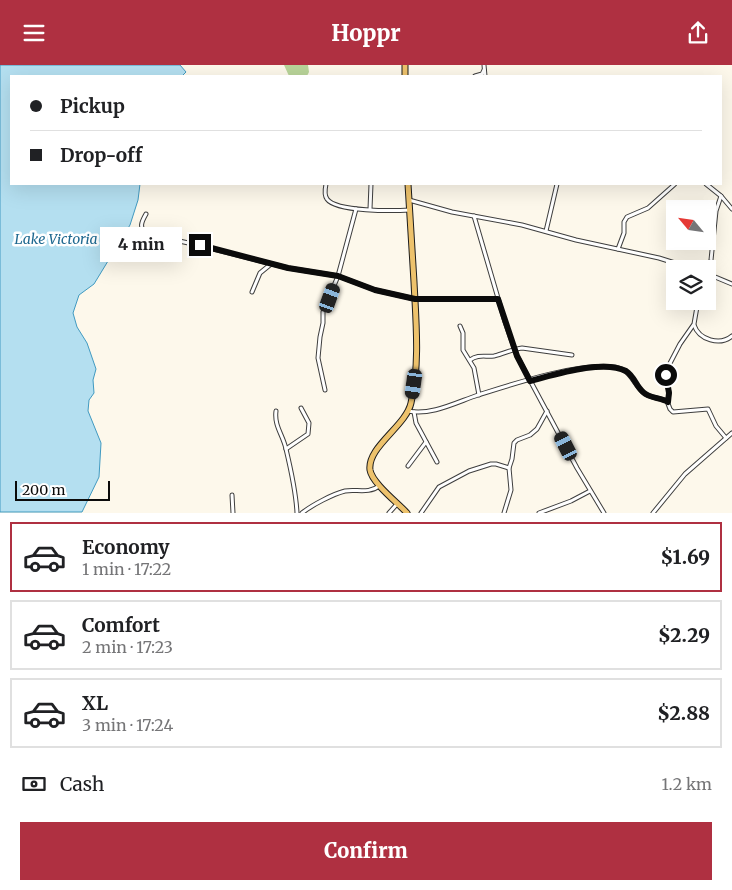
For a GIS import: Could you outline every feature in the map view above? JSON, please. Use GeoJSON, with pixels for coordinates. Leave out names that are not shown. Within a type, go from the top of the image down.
{"type":"FeatureCollection","features":[{"type":"Feature","properties":{"kind":"main road"},"geometry":{"type":"LineString","coordinates":[[407,513],[373,477],[370,470],[374,455],[411,411],[416,357],[415,299],[408,185]]}},
{"type":"Feature","properties":{"kind":"street"},"geometry":{"type":"LineString","coordinates":[[484,65],[484,75]]}},
{"type":"Feature","properties":{"kind":"street"},"geometry":{"type":"LineString","coordinates":[[478,75],[482,74],[484,70]]}},
{"type":"Feature","properties":{"kind":"street"},"geometry":{"type":"LineString","coordinates":[[326,185],[328,201],[338,205],[356,209],[410,210]]}},
{"type":"Feature","properties":{"kind":"street"},"geometry":{"type":"LineString","coordinates":[[370,185],[370,209]]}},
{"type":"Feature","properties":{"kind":"street"},"geometry":{"type":"LineString","coordinates":[[546,231],[557,185]]}},
{"type":"Feature","properties":{"kind":"street"},"geometry":{"type":"LineString","coordinates":[[618,249],[624,233],[624,222],[627,217],[648,208],[674,185]]}},
{"type":"Feature","properties":{"kind":"street"},"geometry":{"type":"LineString","coordinates":[[707,185],[721,196],[732,209]]}},
{"type":"Feature","properties":{"kind":"street"},"geometry":{"type":"LineString","coordinates":[[711,260],[715,218],[721,196]]}},
{"type":"Feature","properties":{"kind":"street"},"geometry":{"type":"LineString","coordinates":[[409,200],[444,210],[546,231],[666,260]]}},
{"type":"Feature","properties":{"kind":"street"},"geometry":{"type":"LineString","coordinates":[[325,390],[318,358],[324,309],[338,276],[356,209]]}},
{"type":"Feature","properties":{"kind":"street"},"geometry":{"type":"LineString","coordinates":[[146,214],[141,225],[142,230],[147,234],[193,243],[305,271],[338,276],[375,290],[415,299],[498,299]]}},
{"type":"Feature","properties":{"kind":"street"},"geometry":{"type":"LineString","coordinates":[[474,216],[514,348],[530,381],[604,513]]}},
{"type":"Feature","properties":{"kind":"street"},"geometry":{"type":"LineString","coordinates":[[252,292],[260,273],[272,263]]}},
{"type":"Feature","properties":{"kind":"street"},"geometry":{"type":"LineString","coordinates":[[716,277],[732,284]]}},
{"type":"Feature","properties":{"kind":"street"},"geometry":{"type":"LineString","coordinates":[[696,310],[694,324],[685,336],[667,369],[668,402],[670,409],[674,412],[708,409],[716,426],[726,437]]}},
{"type":"Feature","properties":{"kind":"street"},"geometry":{"type":"LineString","coordinates":[[694,324],[698,333],[708,339],[725,341],[732,336]]}},
{"type":"Feature","properties":{"kind":"street"},"geometry":{"type":"LineString","coordinates":[[460,326],[464,333],[463,350],[476,372],[480,395]]}},
{"type":"Feature","properties":{"kind":"street"},"geometry":{"type":"LineString","coordinates":[[470,360],[476,356],[492,356],[514,348],[533,348],[572,355]]}},
{"type":"Feature","properties":{"kind":"street"},"geometry":{"type":"LineString","coordinates":[[437,462],[411,411],[446,407],[480,395],[571,370],[597,367],[614,367],[630,374],[644,393],[668,402]]}},
{"type":"Feature","properties":{"kind":"street"},"geometry":{"type":"LineString","coordinates":[[286,449],[308,434],[309,423],[301,408]]}},
{"type":"Feature","properties":{"kind":"street"},"geometry":{"type":"LineString","coordinates":[[276,411],[276,423],[286,449],[296,497],[297,513]]}},
{"type":"Feature","properties":{"kind":"street"},"geometry":{"type":"LineString","coordinates":[[504,513],[511,490],[509,468],[514,443],[538,429],[547,411]]}},
{"type":"Feature","properties":{"kind":"street"},"geometry":{"type":"LineString","coordinates":[[653,513],[685,473],[732,433]]}},
{"type":"Feature","properties":{"kind":"street"},"geometry":{"type":"LineString","coordinates":[[408,466],[426,442]]}},
{"type":"Feature","properties":{"kind":"street"},"geometry":{"type":"LineString","coordinates":[[421,513],[438,487],[469,471],[496,464],[509,468]]}},
{"type":"Feature","properties":{"kind":"street"},"geometry":{"type":"LineString","coordinates":[[302,513],[313,504],[341,493],[351,490],[372,490],[380,485]]}},
{"type":"Feature","properties":{"kind":"street"},"geometry":{"type":"LineString","coordinates":[[539,513],[571,501],[590,491]]}},
{"type":"Feature","properties":{"kind":"street"},"geometry":{"type":"LineString","coordinates":[[232,495],[233,513]]}},
{"type":"Feature","properties":{"kind":"street"},"geometry":{"type":"LineString","coordinates":[[389,513],[398,504]]}},
{"type":"Feature","properties":{"kind":"green space"},"geometry":{"type":"Polygon","coordinates":[[[284,65],[308,65],[308,75],[289,75],[284,65]]]}},
{"type":"Feature","properties":{"kind":"water","name":"Lake Victoria"},"geometry":{"type":"Polygon","coordinates":[[[0,65],[180,65],[186,72],[183,75],[10,75],[10,185],[140,185],[138,200],[130,225],[94,284],[79,295],[73,313],[77,327],[87,343],[96,369],[93,380],[94,393],[89,400],[88,411],[101,443],[99,477],[82,512],[0,512],[0,65]]]}},
{"type":"Feature","properties":{"kind":"route"},"geometry":{"type":"LineString","coordinates":[[200,245],[288,268],[344,277],[375,290],[415,299],[498,299],[517,356],[530,381],[571,370],[614,367],[630,374],[644,393],[668,402],[669,393],[666,375]]}}]}
